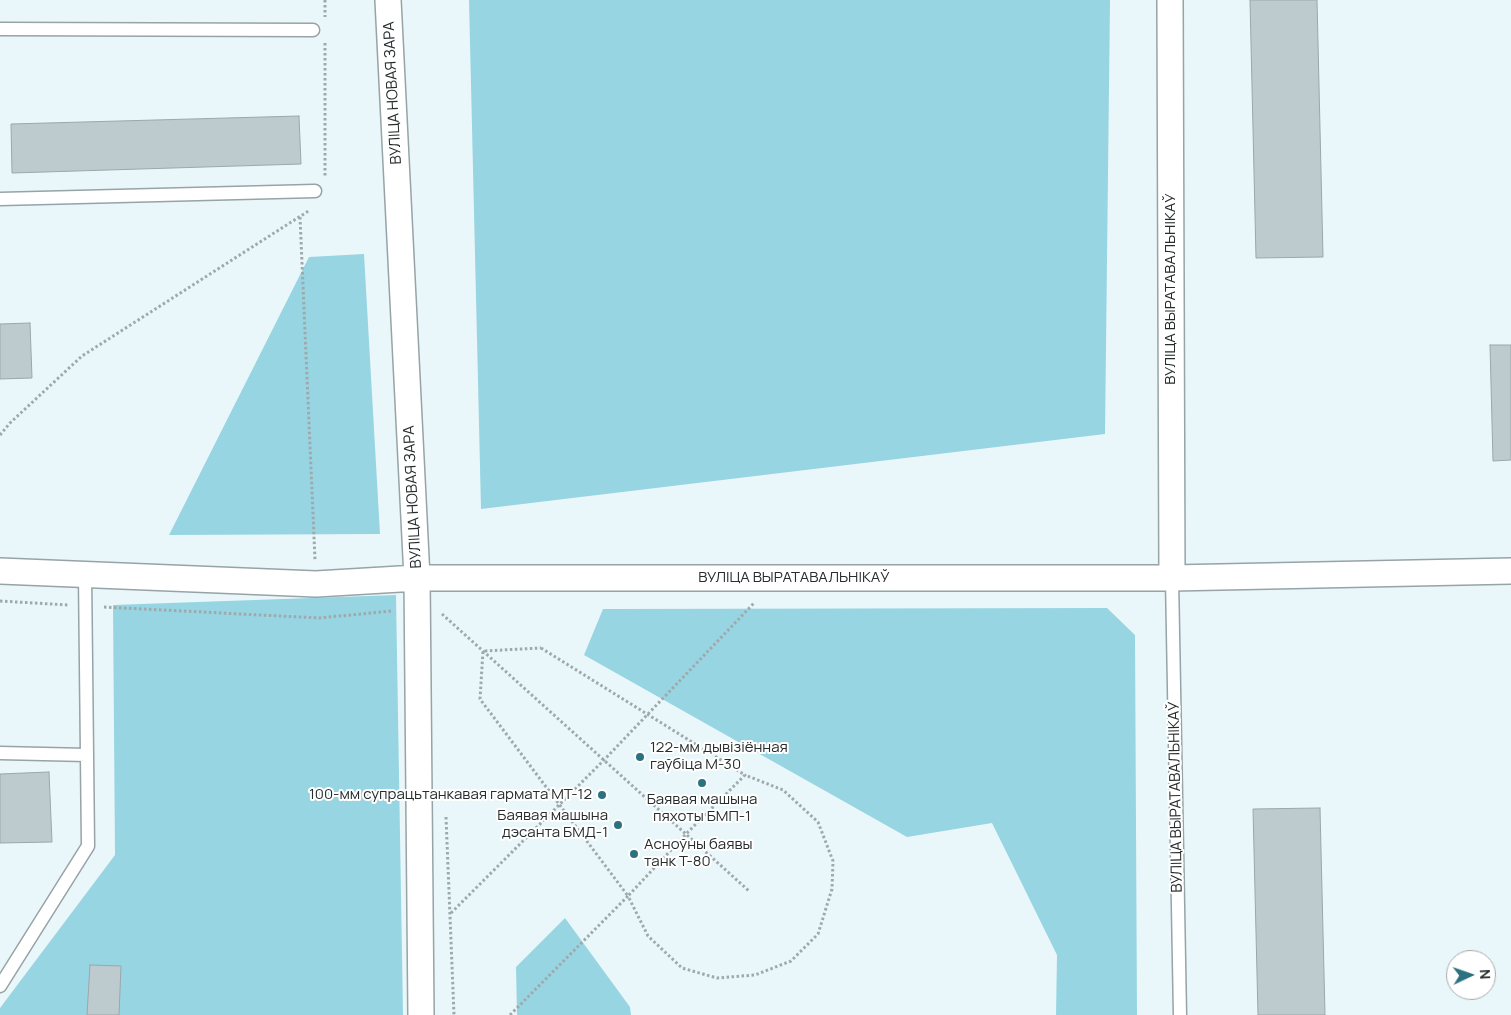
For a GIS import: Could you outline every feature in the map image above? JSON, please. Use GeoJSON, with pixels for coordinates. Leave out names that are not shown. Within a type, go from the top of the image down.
{"type":"FeatureCollection","features":[{"type":"Feature","properties":{"kind":"street","name":"ВУЛІЦА НОВАЯ ЗАРА"},"geometry":{"type":"LineString","coordinates":[[0,571],[316,584],[417,578],[388,0]]}},
{"type":"Feature","properties":{"kind":"street","name":"ВУЛІЦА ВЫРАТАВАЛЬНІКАЎ"},"geometry":{"type":"LineString","coordinates":[[417,578],[1172,578],[1170,0]]}},
{"type":"Feature","properties":{"kind":"street"},"geometry":{"type":"LineString","coordinates":[[1172,578],[1511,571]]}},
{"type":"Feature","properties":{"kind":"street"},"geometry":{"type":"LineString","coordinates":[[417,578],[421,1015]]}},
{"type":"Feature","properties":{"kind":"lane"},"geometry":{"type":"LineString","coordinates":[[0,29],[313,30]]}},
{"type":"Feature","properties":{"kind":"lane"},"geometry":{"type":"LineString","coordinates":[[0,198],[315,191]]}},
{"type":"Feature","properties":{"kind":"lane"},"geometry":{"type":"LineString","coordinates":[[0,986],[88,846],[85,574]]}},
{"type":"Feature","properties":{"kind":"lane","name":"ВУЛІЦА ВЫРАТАВАЛЬНІКАЎ"},"geometry":{"type":"LineString","coordinates":[[1172,578],[1180,1015]]}},
{"type":"Feature","properties":{"kind":"lane"},"geometry":{"type":"LineString","coordinates":[[0,753],[87,755]]}},
{"type":"Feature","properties":{"kind":"path"},"geometry":{"type":"LineString","coordinates":[[324,0],[324,20]]}},
{"type":"Feature","properties":{"kind":"path"},"geometry":{"type":"LineString","coordinates":[[324,39],[325,179]]}},
{"type":"Feature","properties":{"kind":"path"},"geometry":{"type":"LineString","coordinates":[[0,436],[10,423],[82,356],[316,206]]}},
{"type":"Feature","properties":{"kind":"path"},"geometry":{"type":"LineString","coordinates":[[300,217],[319,618]]}},
{"type":"Feature","properties":{"kind":"path"},"geometry":{"type":"LineString","coordinates":[[451,913],[648,715],[755,602]]}},
{"type":"Feature","properties":{"kind":"path"},"geometry":{"type":"LineString","coordinates":[[541,648],[648,715],[745,775],[783,790],[818,822],[834,861],[832,889],[818,934],[791,961],[755,975],[717,978],[682,968],[648,936],[628,896],[480,699],[483,651],[541,648]]}},
{"type":"Feature","properties":{"kind":"path"},"geometry":{"type":"LineString","coordinates":[[510,1015],[745,775]]}},
{"type":"Feature","properties":{"kind":"shaded area"},"geometry":{"type":"Polygon","coordinates":[[[469,0],[1110,0],[1105,434],[481,509],[469,0]]]}},
{"type":"Feature","properties":{"kind":"shaded area"},"geometry":{"type":"Polygon","coordinates":[[[364,254],[380,534],[169,535],[309,257],[364,254]]]}},
{"type":"Feature","properties":{"kind":"shaded area"},"geometry":{"type":"Polygon","coordinates":[[[396,595],[403,1015],[0,1015],[0,1008],[115,855],[113,605],[396,595]]]}},
{"type":"Feature","properties":{"kind":"shaded area"},"geometry":{"type":"Polygon","coordinates":[[[1107,608],[1135,635],[1137,1015],[1056,1015],[1057,955],[992,823],[907,837],[584,655],[603,609],[1107,608]]]}},
{"type":"Feature","properties":{"kind":"shaded area"},"geometry":{"type":"Polygon","coordinates":[[[565,918],[630,1007],[631,1015],[517,1015],[516,967],[565,918]]]}},
{"type":"Feature","properties":{"kind":"building"},"geometry":{"type":"Polygon","coordinates":[[[1250,0],[1317,0],[1323,257],[1256,258],[1250,0]]]}},
{"type":"Feature","properties":{"kind":"building"},"geometry":{"type":"Polygon","coordinates":[[[299,116],[301,164],[12,173],[11,124],[299,116]]]}},
{"type":"Feature","properties":{"kind":"building"},"geometry":{"type":"Polygon","coordinates":[[[30,323],[32,378],[0,379],[0,324],[30,323]]]}},
{"type":"Feature","properties":{"kind":"building"},"geometry":{"type":"Polygon","coordinates":[[[1490,345],[1511,345],[1511,460],[1493,461],[1490,345]]]}},
{"type":"Feature","properties":{"kind":"building"},"geometry":{"type":"Polygon","coordinates":[[[49,772],[52,842],[0,843],[0,774],[49,772]]]}},
{"type":"Feature","properties":{"kind":"building"},"geometry":{"type":"Polygon","coordinates":[[[1320,808],[1325,1015],[1258,1015],[1253,809],[1320,808]]]}},
{"type":"Feature","properties":{"kind":"building"},"geometry":{"type":"Polygon","coordinates":[[[90,965],[121,966],[119,1015],[87,1015],[90,965]]]}},
{"type":"Feature","properties":{"kind":"place","name":"122-мм дывізіённая гаўбіца М-30"},"geometry":{"type":"Point","coordinates":[640,757]}},
{"type":"Feature","properties":{"kind":"place","name":"Баявая машына пяхоты БМП-1"},"geometry":{"type":"Point","coordinates":[702,783]}},
{"type":"Feature","properties":{"kind":"place","name":"100-мм супрацьтанкавая гармата МТ-12"},"geometry":{"type":"Point","coordinates":[602,795]}},
{"type":"Feature","properties":{"kind":"place","name":"Баявая машына дэсанта БМД-1"},"geometry":{"type":"Point","coordinates":[618,825]}},
{"type":"Feature","properties":{"kind":"place","name":"Асноўны баявы танк Т-80"},"geometry":{"type":"Point","coordinates":[634,854]}}]}
